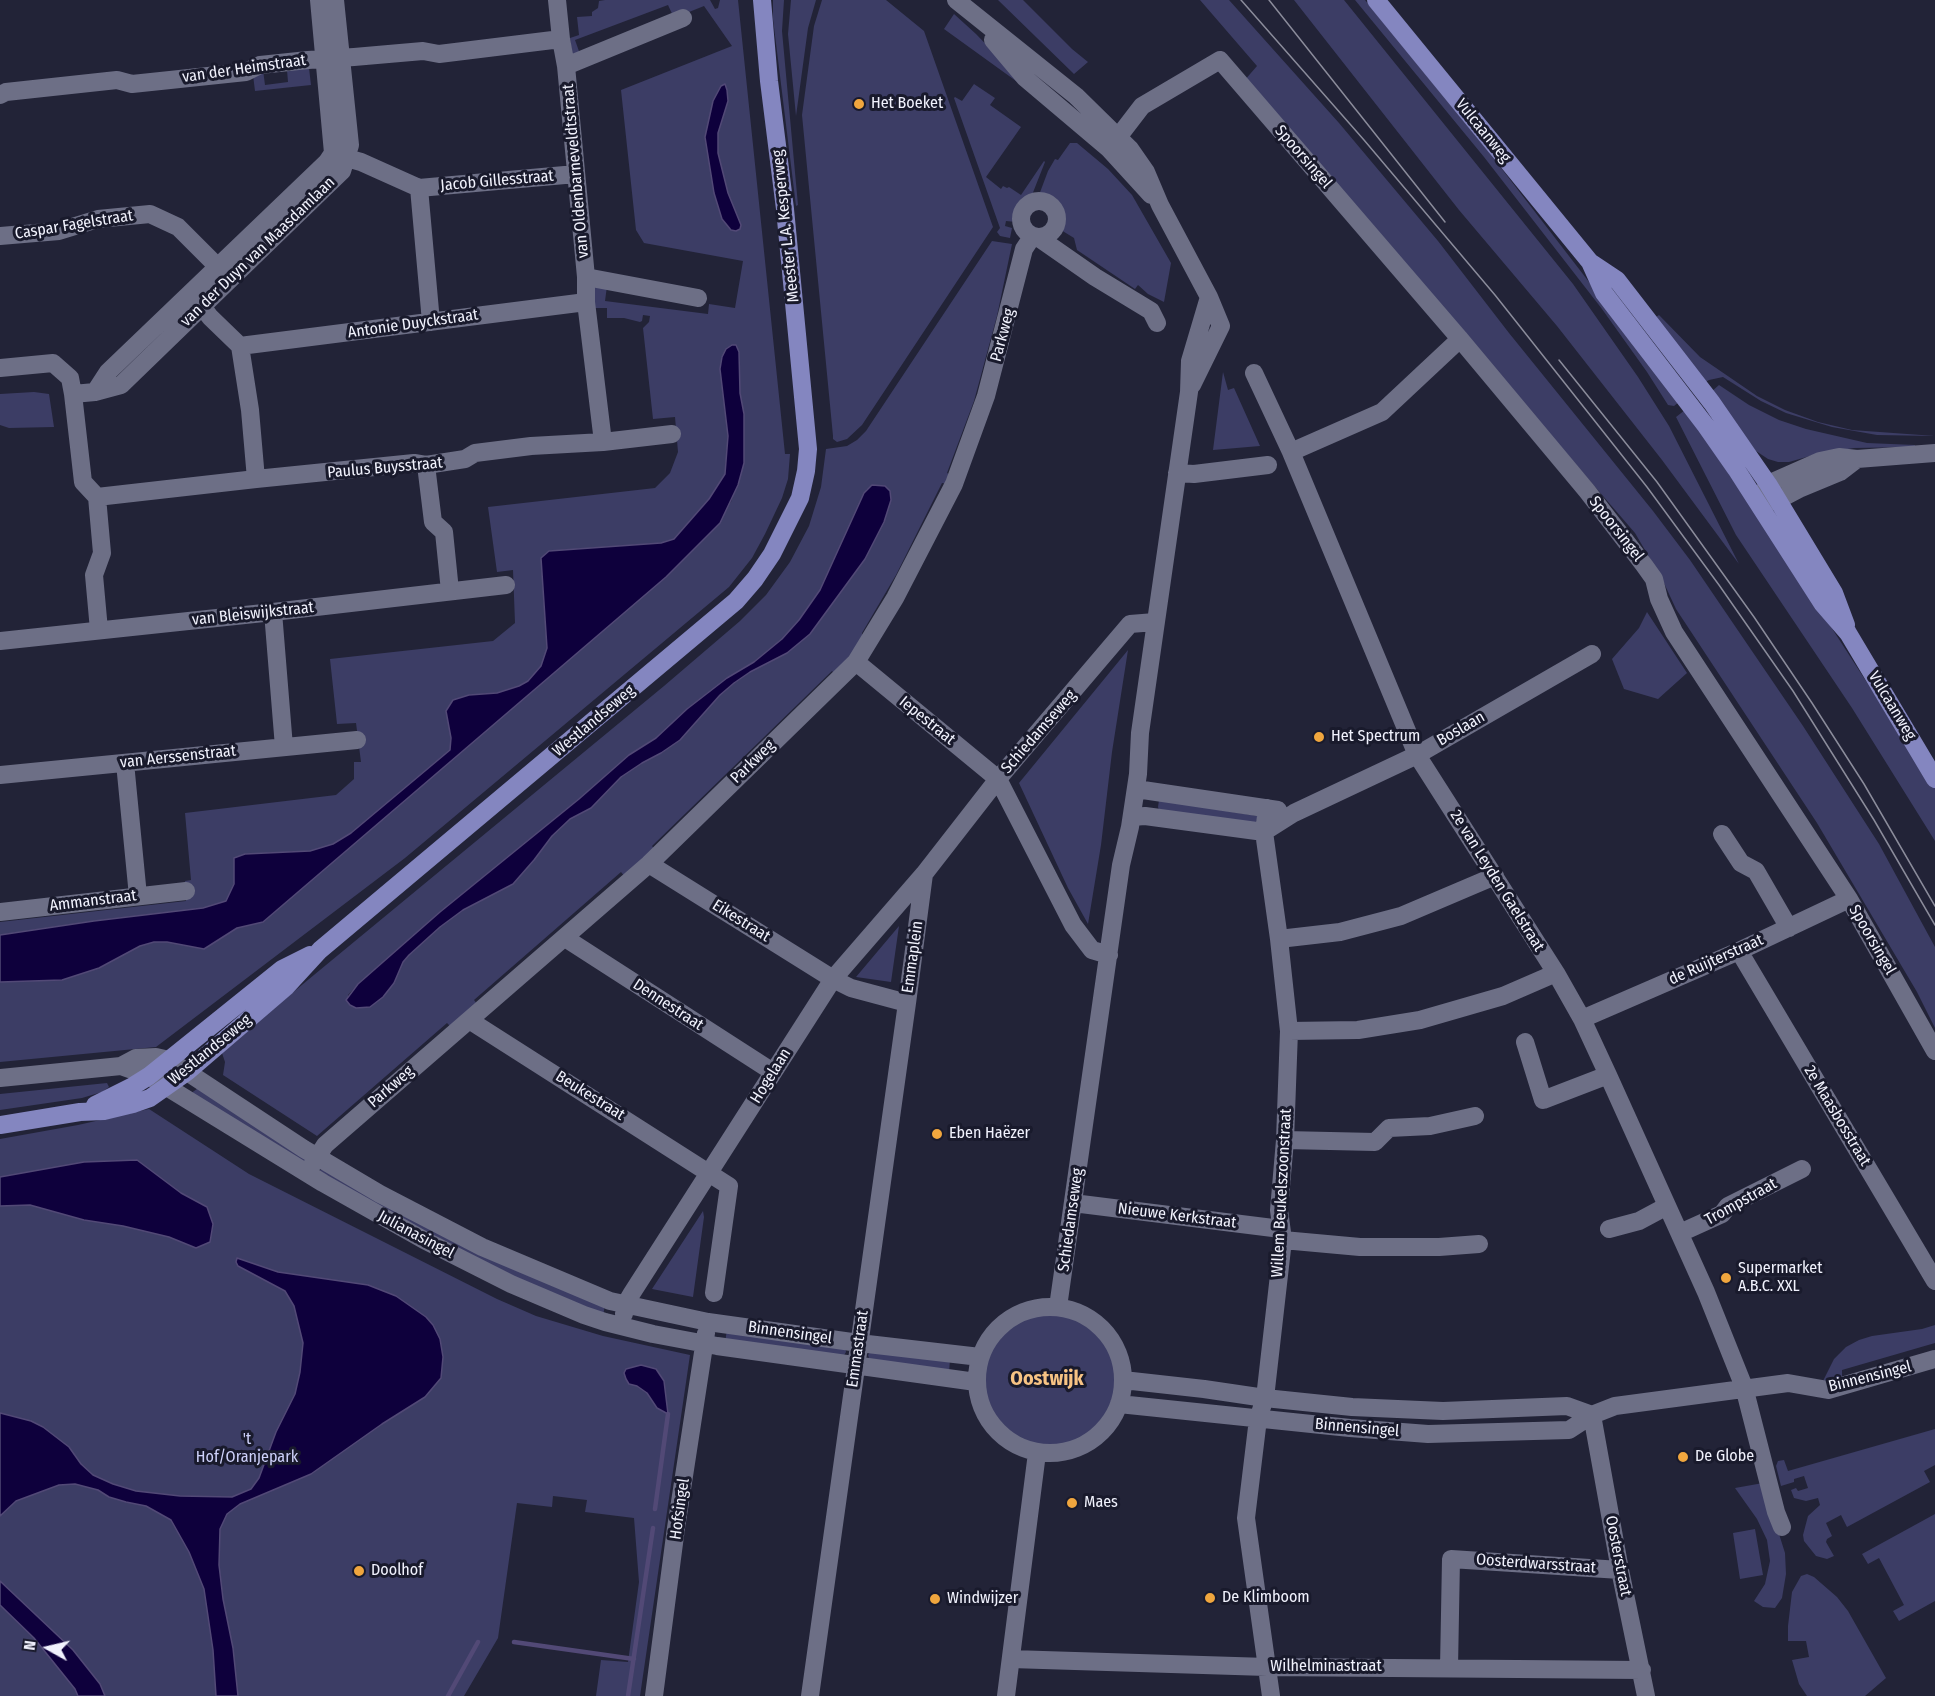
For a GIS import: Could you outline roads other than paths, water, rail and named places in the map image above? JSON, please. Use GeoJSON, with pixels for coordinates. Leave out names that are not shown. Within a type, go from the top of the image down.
{"type":"FeatureCollection","features":[{"type":"Feature","properties":{"kind":"main road","name":"Vulcaanweg"},"geometry":{"type":"LineString","coordinates":[[1376,0],[1590,262],[1604,292],[1706,426],[1822,603],[1848,633],[1935,779]]}},
{"type":"Feature","properties":{"kind":"main road","name":"Meester L.A. Kesperweg"},"geometry":{"type":"LineString","coordinates":[[763,1],[769,81],[785,209],[808,449]]}},
{"type":"Feature","properties":{"kind":"main road","name":"Vulcaanweg"},"geometry":{"type":"LineString","coordinates":[[1590,262],[1617,280],[1712,403],[1768,484],[1834,593],[1848,633]]}},
{"type":"Feature","properties":{"kind":"main road","name":"Westlandseweg"},"geometry":{"type":"LineString","coordinates":[[0,1125],[80,1112],[104,1111],[133,1104],[150,1098],[187,1072],[286,987],[320,950],[736,601],[760,571],[788,524],[800,498],[808,449]]}},
{"type":"Feature","properties":{"kind":"main road","name":"Westlandseweg"},"geometry":{"type":"LineString","coordinates":[[80,1112],[112,1098],[149,1076],[282,969],[320,950]]}},
{"type":"Feature","properties":{"kind":"street","name":"van der Duyn van Maasdamlaan"},"geometry":{"type":"LineString","coordinates":[[73,394],[95,392],[108,372],[327,188],[342,171],[340,156],[350,145],[319,0]]}},
{"type":"Feature","properties":{"kind":"street","name":"van der Duyn van Maasdamlaan"},"geometry":{"type":"LineString","coordinates":[[333,58],[335,0]]}},
{"type":"Feature","properties":{"kind":"street","name":"van Oldenbarneveldtstraat"},"geometry":{"type":"LineString","coordinates":[[557,0],[566,66],[586,277],[586,302],[603,442]]}},
{"type":"Feature","properties":{"kind":"street"},"geometry":{"type":"LineString","coordinates":[[960,4],[1076,96],[1113,143]]}},
{"type":"Feature","properties":{"kind":"street"},"geometry":{"type":"LineString","coordinates":[[960,4],[1025,78],[1058,105],[1113,143]]}},
{"type":"Feature","properties":{"kind":"street","name":"van Oldenbarneveldtstraat"},"geometry":{"type":"LineString","coordinates":[[566,66],[683,18]]}},
{"type":"Feature","properties":{"kind":"street","name":"van der Heimstraat"},"geometry":{"type":"LineString","coordinates":[[0,94],[117,80],[132,84],[246,72],[260,65],[423,51],[439,54],[561,39]]}},
{"type":"Feature","properties":{"kind":"street","name":"Spoorsingel"},"geometry":{"type":"LineString","coordinates":[[1113,143],[1142,106],[1220,60],[1460,339],[1587,491],[1644,564],[1654,579],[1659,599],[1674,632],[1849,899],[1935,1051]]}},
{"type":"Feature","properties":{"kind":"street"},"geometry":{"type":"LineString","coordinates":[[1058,105],[1076,96]]}},
{"type":"Feature","properties":{"kind":"street","name":"Schiedamseweg"},"geometry":{"type":"LineString","coordinates":[[1058,1307],[1073,1203],[1100,952],[1132,817],[1140,733],[1189,392],[1221,326],[1209,297],[1160,205],[1113,143]]}},
{"type":"Feature","properties":{"kind":"street","name":"Jacob Gillesstraat"},"geometry":{"type":"LineString","coordinates":[[340,156],[361,162],[419,188],[576,174]]}},
{"type":"Feature","properties":{"kind":"street","name":"Jacob Gillesstraat"},"geometry":{"type":"LineString","coordinates":[[419,188],[430,321]]}},
{"type":"Feature","properties":{"kind":"street","name":"Caspar Fagelstraat"},"geometry":{"type":"LineString","coordinates":[[0,236],[59,231],[98,219],[150,214],[178,227],[225,273]]}},
{"type":"Feature","properties":{"kind":"street","name":"Parkweg"},"geometry":{"type":"LineString","coordinates":[[307,1173],[325,1145],[649,864],[856,662],[896,598],[954,484],[986,396],[1003,338],[1024,249],[1035,237],[1150,311],[1157,323]]}},
{"type":"Feature","properties":{"kind":"street","name":"van Oldenbarneveldtstraat"},"geometry":{"type":"LineString","coordinates":[[586,277],[698,298]]}},
{"type":"Feature","properties":{"kind":"street"},"geometry":{"type":"LineString","coordinates":[[197,299],[210,316],[240,346],[250,410],[256,479]]}},
{"type":"Feature","properties":{"kind":"street","name":"Antonie Duyckstraat"},"geometry":{"type":"LineString","coordinates":[[240,346],[586,302]]}},
{"type":"Feature","properties":{"kind":"street"},"geometry":{"type":"LineString","coordinates":[[1291,452],[1382,412],[1460,339]]}},
{"type":"Feature","properties":{"kind":"street"},"geometry":{"type":"LineString","coordinates":[[0,368],[53,363],[70,378],[83,482],[96,497],[102,553],[93,575],[99,630]]}},
{"type":"Feature","properties":{"kind":"street","name":"2e van Leyden Gaelstraat"},"geometry":{"type":"LineString","coordinates":[[1254,373],[1291,452],[1417,755],[1556,973],[1582,1020],[1608,1075],[1706,1292],[1744,1388],[1776,1512],[1782,1527]]}},
{"type":"Feature","properties":{"kind":"street","name":"Paulus Buysstraat"},"geometry":{"type":"LineString","coordinates":[[96,497],[414,463],[426,465],[465,459],[475,453],[672,434]]}},
{"type":"Feature","properties":{"kind":"street"},"geometry":{"type":"LineString","coordinates":[[1757,503],[1768,484],[1820,461],[1839,457],[1857,459],[1935,453]]}},
{"type":"Feature","properties":{"kind":"street"},"geometry":{"type":"LineString","coordinates":[[1757,503],[1778,500],[1840,472],[1857,459]]}},
{"type":"Feature","properties":{"kind":"street"},"geometry":{"type":"LineString","coordinates":[[426,465],[433,522],[444,532],[450,591]]}},
{"type":"Feature","properties":{"kind":"street"},"geometry":{"type":"LineString","coordinates":[[1177,473],[1194,474],[1268,465]]}},
{"type":"Feature","properties":{"kind":"street","name":"van Bleiswijkstraat"},"geometry":{"type":"LineString","coordinates":[[0,640],[506,585]]}},
{"type":"Feature","properties":{"kind":"street"},"geometry":{"type":"LineString","coordinates":[[273,612],[284,747]]}},
{"type":"Feature","properties":{"kind":"street","name":"Schiedamseweg"},"geometry":{"type":"LineString","coordinates":[[1100,952],[1073,925],[998,779],[1130,624],[1155,622]]}},
{"type":"Feature","properties":{"kind":"street","name":"Boslaan"},"geometry":{"type":"LineString","coordinates":[[1264,832],[1294,813],[1417,755],[1592,654]]}},
{"type":"Feature","properties":{"kind":"street","name":"Iepestraat"},"geometry":{"type":"LineString","coordinates":[[856,662],[998,779]]}},
{"type":"Feature","properties":{"kind":"street","name":"van Aerssenstraat"},"geometry":{"type":"LineString","coordinates":[[0,776],[357,740]]}},
{"type":"Feature","properties":{"kind":"street"},"geometry":{"type":"LineString","coordinates":[[124,763],[138,896]]}},
{"type":"Feature","properties":{"kind":"street","name":"Emmaplein"},"geometry":{"type":"LineString","coordinates":[[924,874],[907,1003],[851,988],[833,979],[924,874],[998,779]]}},
{"type":"Feature","properties":{"kind":"street"},"geometry":{"type":"LineString","coordinates":[[1136,789],[1294,813]]}},
{"type":"Feature","properties":{"kind":"street","name":"Willem Beukelszoonstraat"},"geometry":{"type":"LineString","coordinates":[[1267,808],[1264,832],[1289,1031],[1285,1140],[1279,1210],[1282,1235],[1265,1398],[1258,1419],[1246,1518],[1271,1696]]}},
{"type":"Feature","properties":{"kind":"street"},"geometry":{"type":"LineString","coordinates":[[1132,817],[1145,816],[1264,832]]}},
{"type":"Feature","properties":{"kind":"street"},"geometry":{"type":"LineString","coordinates":[[1722,834],[1741,863],[1756,871],[1789,927]]}},
{"type":"Feature","properties":{"kind":"street","name":"Eikestraat"},"geometry":{"type":"LineString","coordinates":[[649,864],[833,979]]}},
{"type":"Feature","properties":{"kind":"street"},"geometry":{"type":"LineString","coordinates":[[1279,939],[1340,932],[1401,916],[1495,876]]}},
{"type":"Feature","properties":{"kind":"street","name":"Ammanstraat"},"geometry":{"type":"LineString","coordinates":[[0,912],[186,891]]}},
{"type":"Feature","properties":{"kind":"street","name":"de Ruijterstraat"},"geometry":{"type":"LineString","coordinates":[[1582,1020],[1739,951],[1849,899]]}},
{"type":"Feature","properties":{"kind":"street","name":"Dennestraat"},"geometry":{"type":"LineString","coordinates":[[565,938],[772,1072]]}},
{"type":"Feature","properties":{"kind":"street","name":"2e Maasbosstraat"},"geometry":{"type":"LineString","coordinates":[[1739,951],[1935,1281]]}},
{"type":"Feature","properties":{"kind":"street"},"geometry":{"type":"LineString","coordinates":[[1289,1031],[1359,1030],[1420,1020],[1503,996],[1556,973]]}},
{"type":"Feature","properties":{"kind":"street","name":"Hogelaan"},"geometry":{"type":"LineString","coordinates":[[622,1326],[625,1305],[833,979]]}},
{"type":"Feature","properties":{"kind":"street","name":"Emmastraat"},"geometry":{"type":"LineString","coordinates":[[810,1696],[907,1003]]}},
{"type":"Feature","properties":{"kind":"street","name":"Beukestraat"},"geometry":{"type":"LineString","coordinates":[[469,1020],[711,1173]]}},
{"type":"Feature","properties":{"kind":"street"},"geometry":{"type":"LineString","coordinates":[[1525,1042],[1543,1100],[1608,1075]]}},
{"type":"Feature","properties":{"kind":"street","name":"Westlandseweg"},"geometry":{"type":"LineString","coordinates":[[0,1078],[120,1066],[135,1058],[156,1057],[170,1060]]}},
{"type":"Feature","properties":{"kind":"street","name":"Julianasingel"},"geometry":{"type":"LineString","coordinates":[[170,1060],[318,1157],[389,1199],[482,1247],[582,1290],[625,1305],[708,1322]]}},
{"type":"Feature","properties":{"kind":"street","name":"Westlandseweg"},"geometry":{"type":"LineString","coordinates":[[120,1066],[149,1076]]}},
{"type":"Feature","properties":{"kind":"street","name":"Julianasingel"},"geometry":{"type":"LineString","coordinates":[[149,1076],[307,1173],[424,1240],[511,1284],[584,1315],[653,1335],[705,1344]]}},
{"type":"Feature","properties":{"kind":"street"},"geometry":{"type":"LineString","coordinates":[[1285,1140],[1375,1142],[1389,1128],[1431,1125],[1475,1116]]}},
{"type":"Feature","properties":{"kind":"street","name":"Trompstraat"},"geometry":{"type":"LineString","coordinates":[[1680,1233],[1722,1214],[1728,1206],[1802,1169]]}},
{"type":"Feature","properties":{"kind":"street"},"geometry":{"type":"LineString","coordinates":[[711,1173],[729,1186],[714,1293]]}},
{"type":"Feature","properties":{"kind":"street","name":"Nieuwe Kerkstraat"},"geometry":{"type":"LineString","coordinates":[[1073,1203],[1359,1247],[1439,1247],[1479,1244]]}},
{"type":"Feature","properties":{"kind":"street"},"geometry":{"type":"LineString","coordinates":[[1609,1229],[1639,1221],[1667,1206]]}},
{"type":"Feature","properties":{"kind":"street"},"geometry":{"type":"LineString","coordinates":[[1037,1307],[1058,1307],[1084,1315],[1103,1330],[1117,1351],[1123,1380],[1119,1404],[1108,1424],[1092,1440],[1083,1446],[1061,1453],[1037,1453],[1011,1443],[996,1430],[982,1409],[976,1382],[980,1357],[993,1334],[1012,1317],[1037,1307]]}},
{"type":"Feature","properties":{"kind":"street","name":"Binnensingel"},"geometry":{"type":"LineString","coordinates":[[708,1322],[980,1357]]}},
{"type":"Feature","properties":{"kind":"street","name":"Hofsingel"},"geometry":{"type":"LineString","coordinates":[[654,1696],[678,1516],[708,1322]]}},
{"type":"Feature","properties":{"kind":"street","name":"Binnensingel"},"geometry":{"type":"LineString","coordinates":[[705,1344],[976,1382]]}},
{"type":"Feature","properties":{"kind":"street","name":"Binnensingel"},"geometry":{"type":"LineString","coordinates":[[1119,1404],[1428,1434],[1569,1430],[1592,1415],[1615,1406],[1788,1383],[1828,1390],[1935,1359]]}},
{"type":"Feature","properties":{"kind":"street","name":"Binnensingel"},"geometry":{"type":"LineString","coordinates":[[1123,1380],[1352,1407],[1443,1411],[1567,1406],[1592,1415]]}},
{"type":"Feature","properties":{"kind":"street","name":"Oosterstraat"},"geometry":{"type":"LineString","coordinates":[[1592,1415],[1620,1569],[1647,1696]]}},
{"type":"Feature","properties":{"kind":"street"},"geometry":{"type":"LineString","coordinates":[[1006,1696],[1037,1453]]}},
{"type":"Feature","properties":{"kind":"street","name":"Oosterdwarsstraat"},"geometry":{"type":"LineString","coordinates":[[1449,1668],[1451,1559],[1620,1569]]}},
{"type":"Feature","properties":{"kind":"street","name":"Wilhelminastraat"},"geometry":{"type":"LineString","coordinates":[[1011,1659],[1267,1667],[1642,1670]]}},
{"type":"Feature","properties":{"kind":"waterway"},"geometry":{"type":"LineString","coordinates":[[655,1509],[668,1414]]}},
{"type":"Feature","properties":{"kind":"waterway"},"geometry":{"type":"LineString","coordinates":[[628,1696],[653,1528]]}},
{"type":"Feature","properties":{"kind":"waterway"},"geometry":{"type":"LineString","coordinates":[[448,1696],[478,1642]]}},
{"type":"Feature","properties":{"kind":"waterway"},"geometry":{"type":"LineString","coordinates":[[514,1642],[634,1659]]}},
{"type":"Feature","properties":{"kind":"tram line"},"geometry":{"type":"LineString","coordinates":[[1241,0],[1364,140],[1495,295],[1647,487],[1793,691],[1874,820],[1935,925]]}},
{"type":"Feature","properties":{"kind":"tram line"},"geometry":{"type":"LineString","coordinates":[[1269,0],[1445,222]]}},
{"type":"Feature","properties":{"kind":"tram line"},"geometry":{"type":"LineString","coordinates":[[1559,360],[1657,482],[1754,617],[1864,784],[1935,906]]}},
{"type":"Feature","properties":{"kind":"place","name":"Het Boeket"},"geometry":{"type":"Point","coordinates":[859,104]}},
{"type":"Feature","properties":{"kind":"place","name":"Het Spectrum"},"geometry":{"type":"Point","coordinates":[1319,737]}},
{"type":"Feature","properties":{"kind":"place","name":"Eben Haëzer"},"geometry":{"type":"Point","coordinates":[937,1134]}},
{"type":"Feature","properties":{"kind":"place","name":"Supermarket A.B.C. XXL"},"geometry":{"type":"Point","coordinates":[1726,1278]}},
{"type":"Feature","properties":{"kind":"place","name":"De Globe"},"geometry":{"type":"Point","coordinates":[1683,1457]}},
{"type":"Feature","properties":{"kind":"place","name":"Maes"},"geometry":{"type":"Point","coordinates":[1072,1503]}},
{"type":"Feature","properties":{"kind":"place","name":"Doolhof"},"geometry":{"type":"Point","coordinates":[359,1571]}},
{"type":"Feature","properties":{"kind":"place","name":"De Klimboom"},"geometry":{"type":"Point","coordinates":[1210,1598]}},
{"type":"Feature","properties":{"kind":"place","name":"Windwijzer"},"geometry":{"type":"Point","coordinates":[935,1599]}},
{"type":"Feature","properties":{"kind":"district","name":"Oostwijk"},"geometry":{"type":"Point","coordinates":[1047,1379]}},
{"type":"Feature","properties":{"kind":"park label","name":"'t Hof/Oranjepark"},"geometry":{"type":"Point","coordinates":[247,1449]}}]}
